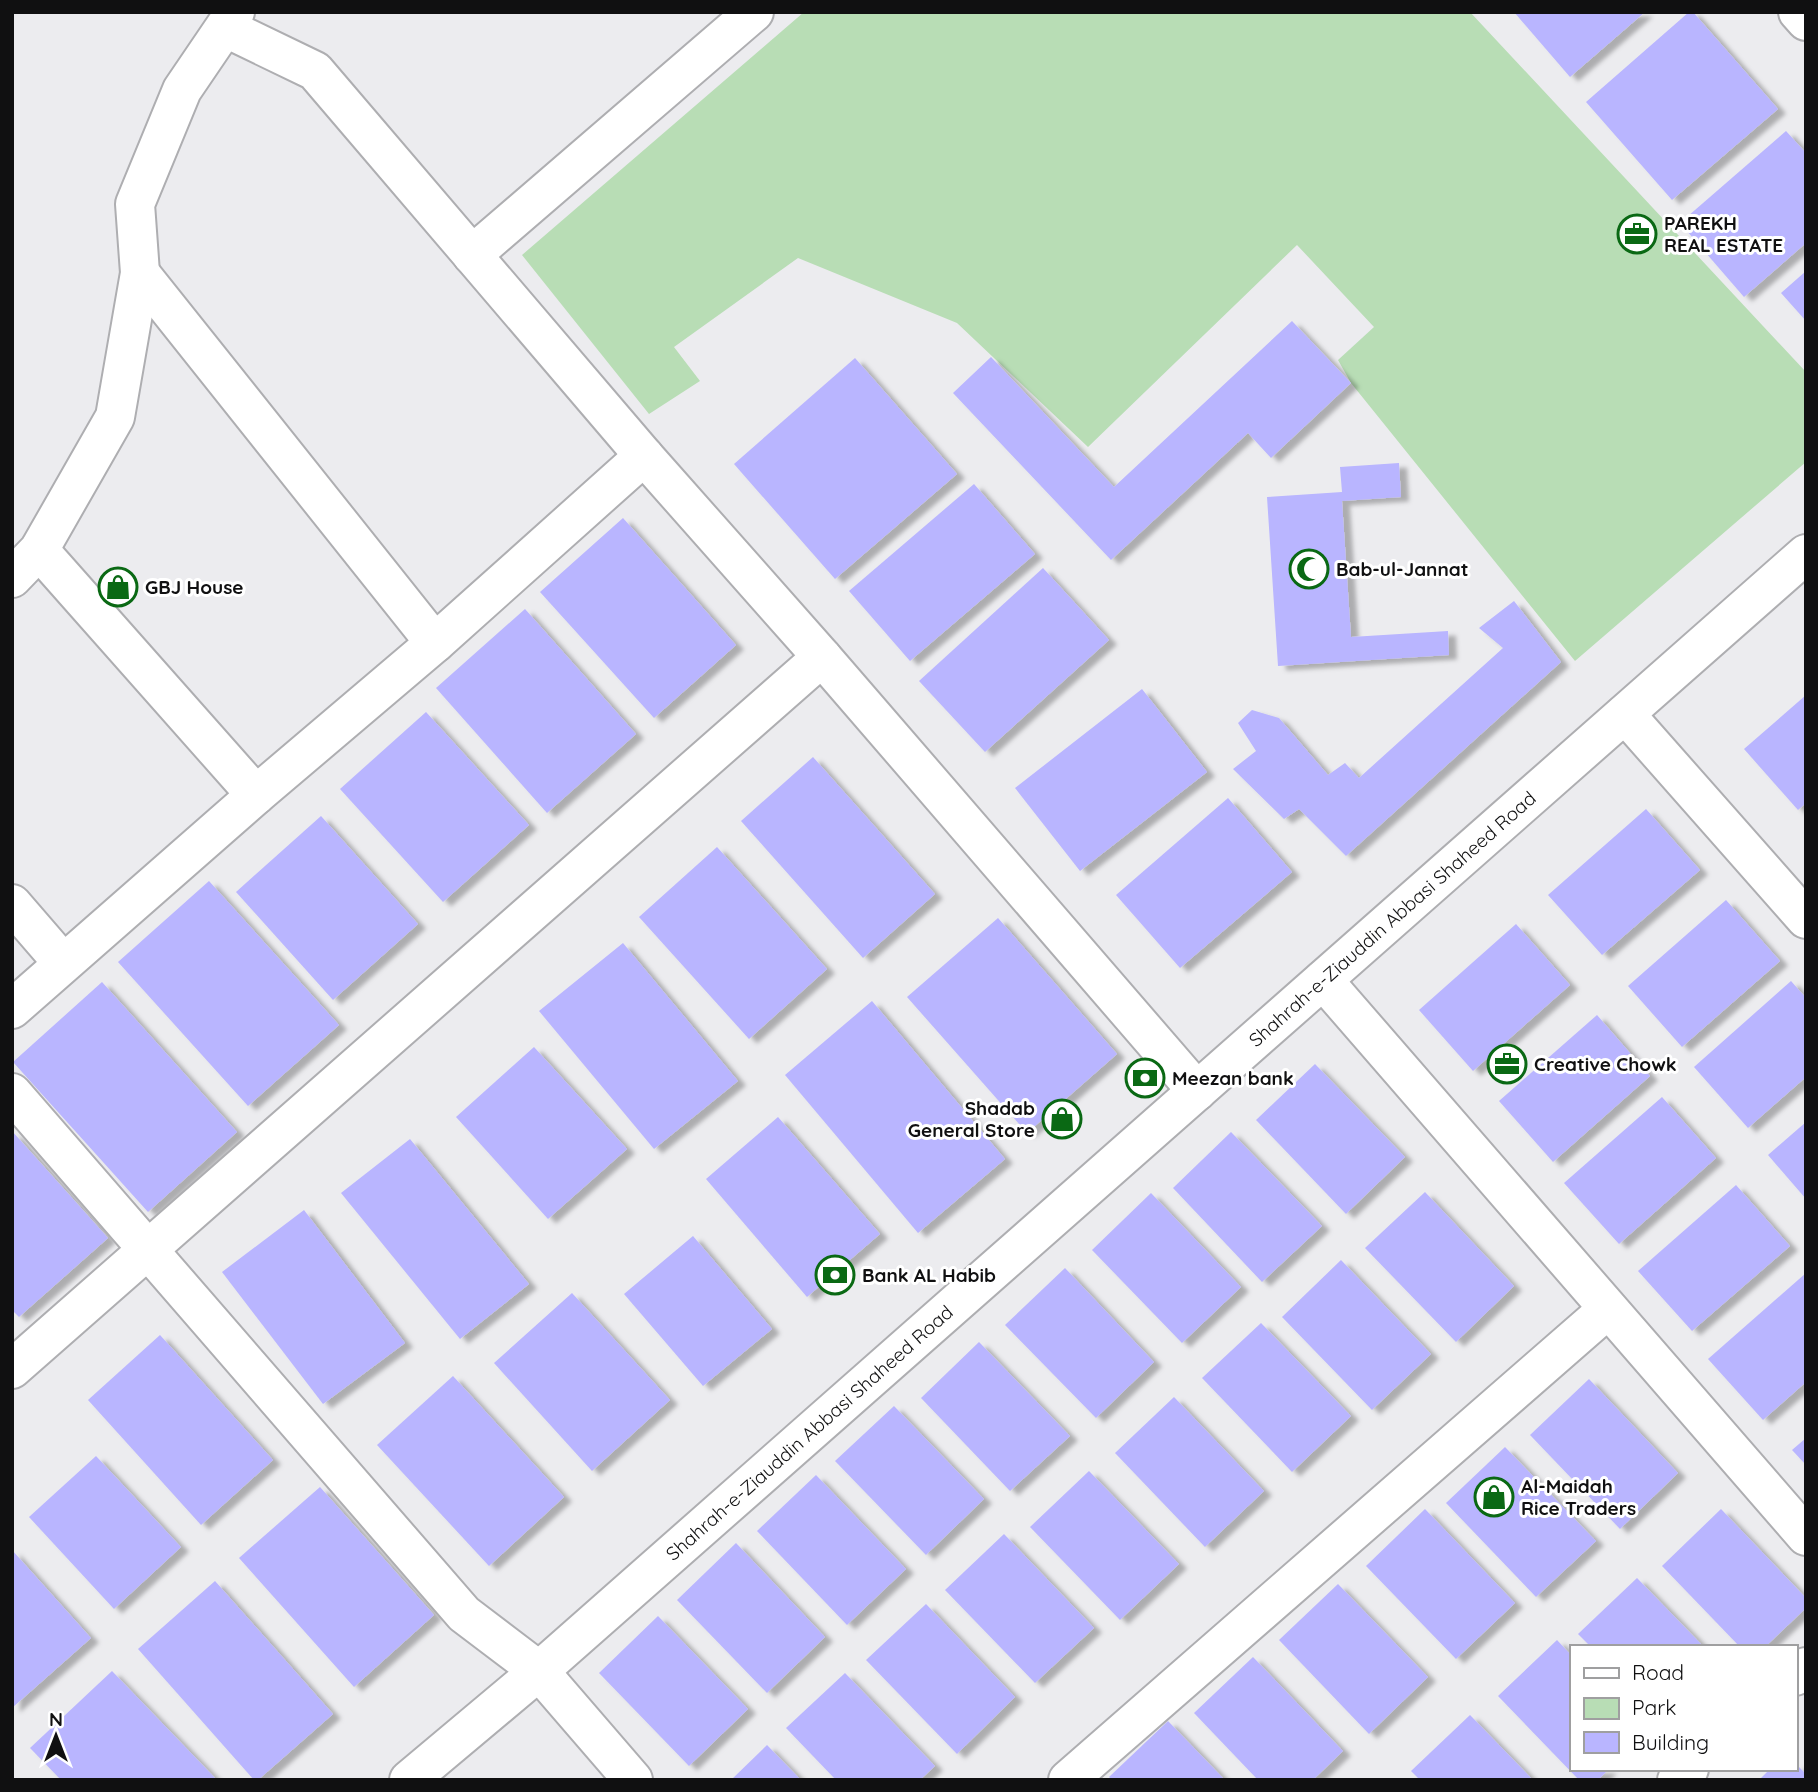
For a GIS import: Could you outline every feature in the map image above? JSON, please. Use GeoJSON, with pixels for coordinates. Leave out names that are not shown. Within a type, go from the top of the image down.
{"type":"FeatureCollection","features":[{"type":"Feature","properties":{"kind":"street"},"geometry":{"type":"LineString","coordinates":[[472,255],[754,12]]}},
{"type":"Feature","properties":{"kind":"street"},"geometry":{"type":"LineString","coordinates":[[1798,12],[1806,21]]}},
{"type":"Feature","properties":{"kind":"street"},"geometry":{"type":"LineString","coordinates":[[12,578],[39,550],[115,417],[140,273],[135,204],[182,90],[231,20],[315,71],[644,456],[822,657],[1197,1091]]}},
{"type":"Feature","properties":{"kind":"street"},"geometry":{"type":"LineString","coordinates":[[140,273],[435,643]]}},
{"type":"Feature","properties":{"kind":"street"},"geometry":{"type":"LineString","coordinates":[[12,1009],[256,795],[435,643],[644,456]]}},
{"type":"Feature","properties":{"kind":"street"},"geometry":{"type":"LineString","coordinates":[[39,550],[256,795]]}},
{"type":"Feature","properties":{"kind":"street","name":"Shahrah-e-Ziauddin Abbasi Shaheed Road"},"geometry":{"type":"LineString","coordinates":[[408,1780],[539,1671],[1806,554]]}},
{"type":"Feature","properties":{"kind":"street"},"geometry":{"type":"LineString","coordinates":[[12,1369],[822,657]]}},
{"type":"Feature","properties":{"kind":"street"},"geometry":{"type":"LineString","coordinates":[[1625,714],[1806,919]]}},
{"type":"Feature","properties":{"kind":"street"},"geometry":{"type":"LineString","coordinates":[[12,904],[63,963]]}},
{"type":"Feature","properties":{"kind":"street"},"geometry":{"type":"LineString","coordinates":[[1323,980],[1806,1536]]}},
{"type":"Feature","properties":{"kind":"street"},"geometry":{"type":"LineString","coordinates":[[12,1093],[464,1614],[539,1671],[633,1780]]}},
{"type":"Feature","properties":{"kind":"street"},"geometry":{"type":"LineString","coordinates":[[1068,1780],[1608,1309]]}},
{"type":"Feature","properties":{"kind":"green space"},"geometry":{"type":"Polygon","coordinates":[[[804,12],[1470,12],[1806,372],[1806,462],[1575,661],[1351,383],[1338,360],[1374,327],[1297,245],[1088,447],[957,323],[798,258],[674,347],[700,381],[649,414],[522,255],[804,12]]]}},
{"type":"Feature","properties":{"kind":"building"},"geometry":{"type":"Polygon","coordinates":[[[1514,12],[1645,12],[1570,77],[1514,12]]]}},
{"type":"Feature","properties":{"kind":"building"},"geometry":{"type":"Polygon","coordinates":[[[1689,12],[1693,12],[1778,109],[1672,200],[1586,102],[1689,12]]]}},
{"type":"Feature","properties":{"kind":"building"},"geometry":{"type":"Polygon","coordinates":[[[1786,131],[1806,153],[1806,243],[1744,297],[1680,223],[1786,131]]]}},
{"type":"Feature","properties":{"kind":"building"},"geometry":{"type":"Polygon","coordinates":[[[1806,271],[1806,321],[1781,293],[1806,271]]]}},
{"type":"Feature","properties":{"kind":"building"},"geometry":{"type":"Polygon","coordinates":[[[1292,321],[1351,383],[1271,458],[1248,433],[1111,560],[953,393],[991,357],[1114,487],[1292,321]]]}},
{"type":"Feature","properties":{"kind":"building"},"geometry":{"type":"Polygon","coordinates":[[[855,358],[957,474],[835,579],[734,464],[855,358]]]}},
{"type":"Feature","properties":{"kind":"building","name":"Bab-ul-Jannat"},"geometry":{"type":"Polygon","coordinates":[[[1399,463],[1401,497],[1342,501],[1351,637],[1448,631],[1449,655],[1278,666],[1267,497],[1342,492],[1340,467],[1399,463]]]}},
{"type":"Feature","properties":{"kind":"building"},"geometry":{"type":"Polygon","coordinates":[[[974,484],[1035,554],[910,661],[849,591],[974,484]]]}},
{"type":"Feature","properties":{"kind":"building"},"geometry":{"type":"Polygon","coordinates":[[[623,518],[736,645],[654,718],[540,592],[623,518]]]}},
{"type":"Feature","properties":{"kind":"building"},"geometry":{"type":"Polygon","coordinates":[[[1043,568],[1109,640],[985,752],[919,681],[1043,568]]]}},
{"type":"Feature","properties":{"kind":"building"},"geometry":{"type":"Polygon","coordinates":[[[1514,601],[1561,662],[1346,856],[1299,809],[1284,819],[1233,769],[1256,751],[1238,723],[1252,710],[1279,718],[1328,775],[1345,763],[1359,778],[1503,648],[1479,628],[1514,601]]]}},
{"type":"Feature","properties":{"kind":"building"},"geometry":{"type":"Polygon","coordinates":[[[525,609],[636,734],[547,813],[436,688],[525,609]]]}},
{"type":"Feature","properties":{"kind":"building"},"geometry":{"type":"Polygon","coordinates":[[[1142,689],[1207,772],[1080,871],[1015,788],[1142,689]]]}},
{"type":"Feature","properties":{"kind":"building"},"geometry":{"type":"Polygon","coordinates":[[[1806,695],[1806,803],[1798,810],[1744,749],[1806,695]]]}},
{"type":"Feature","properties":{"kind":"building"},"geometry":{"type":"Polygon","coordinates":[[[426,712],[529,825],[443,902],[340,789],[426,712]]]}},
{"type":"Feature","properties":{"kind":"building"},"geometry":{"type":"Polygon","coordinates":[[[813,757],[935,894],[863,958],[741,821],[813,757]]]}},
{"type":"Feature","properties":{"kind":"building"},"geometry":{"type":"Polygon","coordinates":[[[1228,798],[1292,872],[1180,968],[1116,895],[1228,798]]]}},
{"type":"Feature","properties":{"kind":"building"},"geometry":{"type":"Polygon","coordinates":[[[1646,809],[1700,870],[1602,955],[1548,895],[1646,809]]]}},
{"type":"Feature","properties":{"kind":"building"},"geometry":{"type":"Polygon","coordinates":[[[321,816],[418,924],[333,1000],[236,892],[321,816]]]}},
{"type":"Feature","properties":{"kind":"building"},"geometry":{"type":"Polygon","coordinates":[[[717,847],[827,969],[749,1039],[639,917],[717,847]]]}},
{"type":"Feature","properties":{"kind":"building"},"geometry":{"type":"Polygon","coordinates":[[[209,881],[339,1025],[248,1106],[118,962],[209,881]]]}},
{"type":"Feature","properties":{"kind":"building"},"geometry":{"type":"Polygon","coordinates":[[[1726,900],[1780,961],[1682,1047],[1628,986],[1726,900]]]}},
{"type":"Feature","properties":{"kind":"building"},"geometry":{"type":"Polygon","coordinates":[[[998,918],[1117,1054],[1027,1133],[907,997],[998,918]]]}},
{"type":"Feature","properties":{"kind":"building"},"geometry":{"type":"Polygon","coordinates":[[[1516,924],[1570,985],[1473,1071],[1419,1010],[1516,924]]]}},
{"type":"Feature","properties":{"kind":"building"},"geometry":{"type":"Polygon","coordinates":[[[623,943],[738,1081],[654,1149],[539,1011],[623,943]]]}},
{"type":"Feature","properties":{"kind":"building"},"geometry":{"type":"Polygon","coordinates":[[[1791,981],[1806,998],[1806,1077],[1748,1128],[1694,1067],[1791,981]]]}},
{"type":"Feature","properties":{"kind":"building"},"geometry":{"type":"Polygon","coordinates":[[[102,982],[237,1132],[148,1212],[13,1062],[102,982]]]}},
{"type":"Feature","properties":{"kind":"building"},"geometry":{"type":"Polygon","coordinates":[[[872,1001],[1005,1159],[918,1233],[785,1075],[872,1001]]]}},
{"type":"Feature","properties":{"kind":"building"},"geometry":{"type":"Polygon","coordinates":[[[1597,1015],[1650,1076],[1553,1162],[1499,1101],[1597,1015]]]}},
{"type":"Feature","properties":{"kind":"building"},"geometry":{"type":"Polygon","coordinates":[[[534,1047],[627,1149],[548,1219],[456,1117],[534,1047]]]}},
{"type":"Feature","properties":{"kind":"building"},"geometry":{"type":"Polygon","coordinates":[[[1315,1064],[1405,1157],[1346,1214],[1256,1120],[1315,1064]]]}},
{"type":"Feature","properties":{"kind":"building"},"geometry":{"type":"Polygon","coordinates":[[[1662,1097],[1716,1158],[1619,1244],[1564,1183],[1662,1097]]]}},
{"type":"Feature","properties":{"kind":"building"},"geometry":{"type":"Polygon","coordinates":[[[778,1117],[880,1234],[807,1297],[706,1179],[778,1117]]]}},
{"type":"Feature","properties":{"kind":"building"},"geometry":{"type":"Polygon","coordinates":[[[1806,1122],[1806,1199],[1768,1155],[1806,1122]]]}},
{"type":"Feature","properties":{"kind":"building"},"geometry":{"type":"Polygon","coordinates":[[[12,1131],[108,1238],[19,1317],[12,1310],[12,1131]]]}},
{"type":"Feature","properties":{"kind":"building"},"geometry":{"type":"Polygon","coordinates":[[[1231,1132],[1322,1226],[1262,1282],[1173,1188],[1231,1132]]]}},
{"type":"Feature","properties":{"kind":"building"},"geometry":{"type":"Polygon","coordinates":[[[410,1139],[529,1284],[460,1339],[341,1193],[410,1139]]]}},
{"type":"Feature","properties":{"kind":"building"},"geometry":{"type":"Polygon","coordinates":[[[1736,1185],[1790,1246],[1692,1331],[1638,1271],[1736,1185]]]}},
{"type":"Feature","properties":{"kind":"building"},"geometry":{"type":"Polygon","coordinates":[[[1425,1192],[1514,1286],[1456,1342],[1365,1248],[1425,1192]]]}},
{"type":"Feature","properties":{"kind":"building"},"geometry":{"type":"Polygon","coordinates":[[[1151,1193],[1241,1287],[1182,1343],[1092,1250],[1151,1193]]]}},
{"type":"Feature","properties":{"kind":"building"},"geometry":{"type":"Polygon","coordinates":[[[304,1210],[405,1343],[323,1404],[222,1272],[304,1210]]]}},
{"type":"Feature","properties":{"kind":"building"},"geometry":{"type":"Polygon","coordinates":[[[693,1236],[772,1329],[703,1386],[624,1294],[693,1236]]]}},
{"type":"Feature","properties":{"kind":"building"},"geometry":{"type":"Polygon","coordinates":[[[1341,1260],[1431,1354],[1372,1410],[1282,1317],[1341,1260]]]}},
{"type":"Feature","properties":{"kind":"building"},"geometry":{"type":"Polygon","coordinates":[[[1065,1268],[1154,1362],[1096,1418],[1005,1325],[1065,1268]]]}},
{"type":"Feature","properties":{"kind":"building"},"geometry":{"type":"Polygon","coordinates":[[[1806,1273],[1806,1382],[1763,1420],[1708,1359],[1806,1273]]]}},
{"type":"Feature","properties":{"kind":"building"},"geometry":{"type":"Polygon","coordinates":[[[572,1293],[670,1400],[592,1471],[494,1363],[572,1293]]]}},
{"type":"Feature","properties":{"kind":"building"},"geometry":{"type":"Polygon","coordinates":[[[1261,1323],[1351,1416],[1292,1472],[1202,1378],[1261,1323]]]}},
{"type":"Feature","properties":{"kind":"building"},"geometry":{"type":"Polygon","coordinates":[[[160,1335],[273,1460],[201,1525],[88,1400],[160,1335]]]}},
{"type":"Feature","properties":{"kind":"building"},"geometry":{"type":"Polygon","coordinates":[[[979,1342],[1070,1436],[1010,1491],[921,1398],[979,1342]]]}},
{"type":"Feature","properties":{"kind":"building"},"geometry":{"type":"Polygon","coordinates":[[[453,1376],[564,1497],[489,1566],[377,1445],[453,1376]]]}},
{"type":"Feature","properties":{"kind":"building"},"geometry":{"type":"Polygon","coordinates":[[[1589,1379],[1678,1473],[1620,1529],[1530,1435],[1589,1379]]]}},
{"type":"Feature","properties":{"kind":"building"},"geometry":{"type":"Polygon","coordinates":[[[1174,1397],[1264,1491],[1205,1547],[1115,1453],[1174,1397]]]}},
{"type":"Feature","properties":{"kind":"building"},"geometry":{"type":"Polygon","coordinates":[[[894,1406],[984,1499],[926,1555],[835,1461],[894,1406]]]}},
{"type":"Feature","properties":{"kind":"building"},"geometry":{"type":"Polygon","coordinates":[[[1806,1438],[1806,1465],[1792,1450],[1806,1438]]]}},
{"type":"Feature","properties":{"kind":"building"},"geometry":{"type":"Polygon","coordinates":[[[1505,1447],[1596,1541],[1536,1597],[1446,1503],[1505,1447]]]}},
{"type":"Feature","properties":{"kind":"building"},"geometry":{"type":"Polygon","coordinates":[[[96,1456],[181,1547],[114,1609],[29,1517],[96,1456]]]}},
{"type":"Feature","properties":{"kind":"building"},"geometry":{"type":"Polygon","coordinates":[[[1089,1471],[1179,1564],[1120,1620],[1030,1527],[1089,1471]]]}},
{"type":"Feature","properties":{"kind":"building"},"geometry":{"type":"Polygon","coordinates":[[[816,1475],[906,1569],[847,1625],[757,1531],[816,1475]]]}},
{"type":"Feature","properties":{"kind":"building"},"geometry":{"type":"Polygon","coordinates":[[[320,1487],[434,1615],[354,1687],[239,1558],[320,1487]]]}},
{"type":"Feature","properties":{"kind":"building"},"geometry":{"type":"Polygon","coordinates":[[[1425,1509],[1515,1603],[1456,1659],[1366,1566],[1425,1509]]]}},
{"type":"Feature","properties":{"kind":"building"},"geometry":{"type":"Polygon","coordinates":[[[1721,1509],[1806,1598],[1806,1608],[1767,1645],[1738,1645],[1662,1566],[1721,1509]]]}},
{"type":"Feature","properties":{"kind":"building"},"geometry":{"type":"Polygon","coordinates":[[[1004,1534],[1094,1628],[1035,1683],[945,1590],[1004,1534]]]}},
{"type":"Feature","properties":{"kind":"building"},"geometry":{"type":"Polygon","coordinates":[[[736,1543],[825,1637],[767,1693],[677,1600],[736,1543]]]}},
{"type":"Feature","properties":{"kind":"building"},"geometry":{"type":"Polygon","coordinates":[[[12,1550],[91,1638],[12,1708],[12,1550]]]}},
{"type":"Feature","properties":{"kind":"building"},"geometry":{"type":"Polygon","coordinates":[[[1637,1578],[1702,1645],[1589,1645],[1578,1634],[1637,1578]]]}},
{"type":"Feature","properties":{"kind":"building"},"geometry":{"type":"Polygon","coordinates":[[[215,1581],[333,1714],[258,1780],[254,1780],[138,1649],[215,1581]]]}},
{"type":"Feature","properties":{"kind":"building"},"geometry":{"type":"Polygon","coordinates":[[[1338,1584],[1428,1677],[1369,1734],[1279,1640],[1338,1584]]]}},
{"type":"Feature","properties":{"kind":"building"},"geometry":{"type":"Polygon","coordinates":[[[926,1604],[1015,1697],[957,1754],[866,1660],[926,1604]]]}},
{"type":"Feature","properties":{"kind":"building"},"geometry":{"type":"Polygon","coordinates":[[[658,1616],[748,1709],[689,1766],[599,1673],[658,1616]]]}},
{"type":"Feature","properties":{"kind":"building"},"geometry":{"type":"Polygon","coordinates":[[[1557,1640],[1570,1654],[1570,1771],[1498,1696],[1557,1640]]]}},
{"type":"Feature","properties":{"kind":"building"},"geometry":{"type":"Polygon","coordinates":[[[1253,1657],[1343,1751],[1313,1780],[1258,1780],[1194,1713],[1253,1657]]]}},
{"type":"Feature","properties":{"kind":"building"},"geometry":{"type":"Polygon","coordinates":[[[112,1671],[217,1780],[61,1780],[30,1748],[112,1671]]]}},
{"type":"Feature","properties":{"kind":"building"},"geometry":{"type":"Polygon","coordinates":[[[845,1673],[935,1766],[920,1780],[836,1780],[786,1728],[845,1673]]]}},
{"type":"Feature","properties":{"kind":"building"},"geometry":{"type":"Polygon","coordinates":[[[1470,1715],[1533,1780],[1420,1780],[1411,1771],[1470,1715]]]}},
{"type":"Feature","properties":{"kind":"building"},"geometry":{"type":"Polygon","coordinates":[[[1168,1721],[1225,1780],[1112,1780],[1109,1777],[1168,1721]]]}},
{"type":"Feature","properties":{"kind":"building"},"geometry":{"type":"Polygon","coordinates":[[[767,1745],[801,1780],[731,1780],[767,1745]]]}},
{"type":"Feature","properties":{"kind":"building"},"geometry":{"type":"Polygon","coordinates":[[[1797,1765],[1806,1774],[1806,1780],[1759,1780],[1768,1771],[1797,1771],[1797,1765]]]}},
{"type":"Feature","properties":{"kind":"building"},"geometry":{"type":"Polygon","coordinates":[[[1570,1771],[1607,1771],[1598,1780],[1579,1780],[1570,1771]]]}},
{"type":"Feature","properties":{"kind":"place","name":"PAREKH REAL ESTATE"},"geometry":{"type":"Point","coordinates":[1637,234]}},
{"type":"Feature","properties":{"kind":"place","name":"Bab-ul-Jannat"},"geometry":{"type":"Point","coordinates":[1309,569]}},
{"type":"Feature","properties":{"kind":"place","name":"GBJ House"},"geometry":{"type":"Point","coordinates":[118,587]}},
{"type":"Feature","properties":{"kind":"place","name":"Creative Chowk"},"geometry":{"type":"Point","coordinates":[1507,1064]}},
{"type":"Feature","properties":{"kind":"place","name":"Meezan bank"},"geometry":{"type":"Point","coordinates":[1145,1078]}},
{"type":"Feature","properties":{"kind":"place","name":"Shadab General Store"},"geometry":{"type":"Point","coordinates":[1062,1119]}},
{"type":"Feature","properties":{"kind":"place","name":"Bank AL Habib"},"geometry":{"type":"Point","coordinates":[835,1275]}},
{"type":"Feature","properties":{"kind":"place","name":"Al-Maidah Rice Traders"},"geometry":{"type":"Point","coordinates":[1494,1497]}}]}
